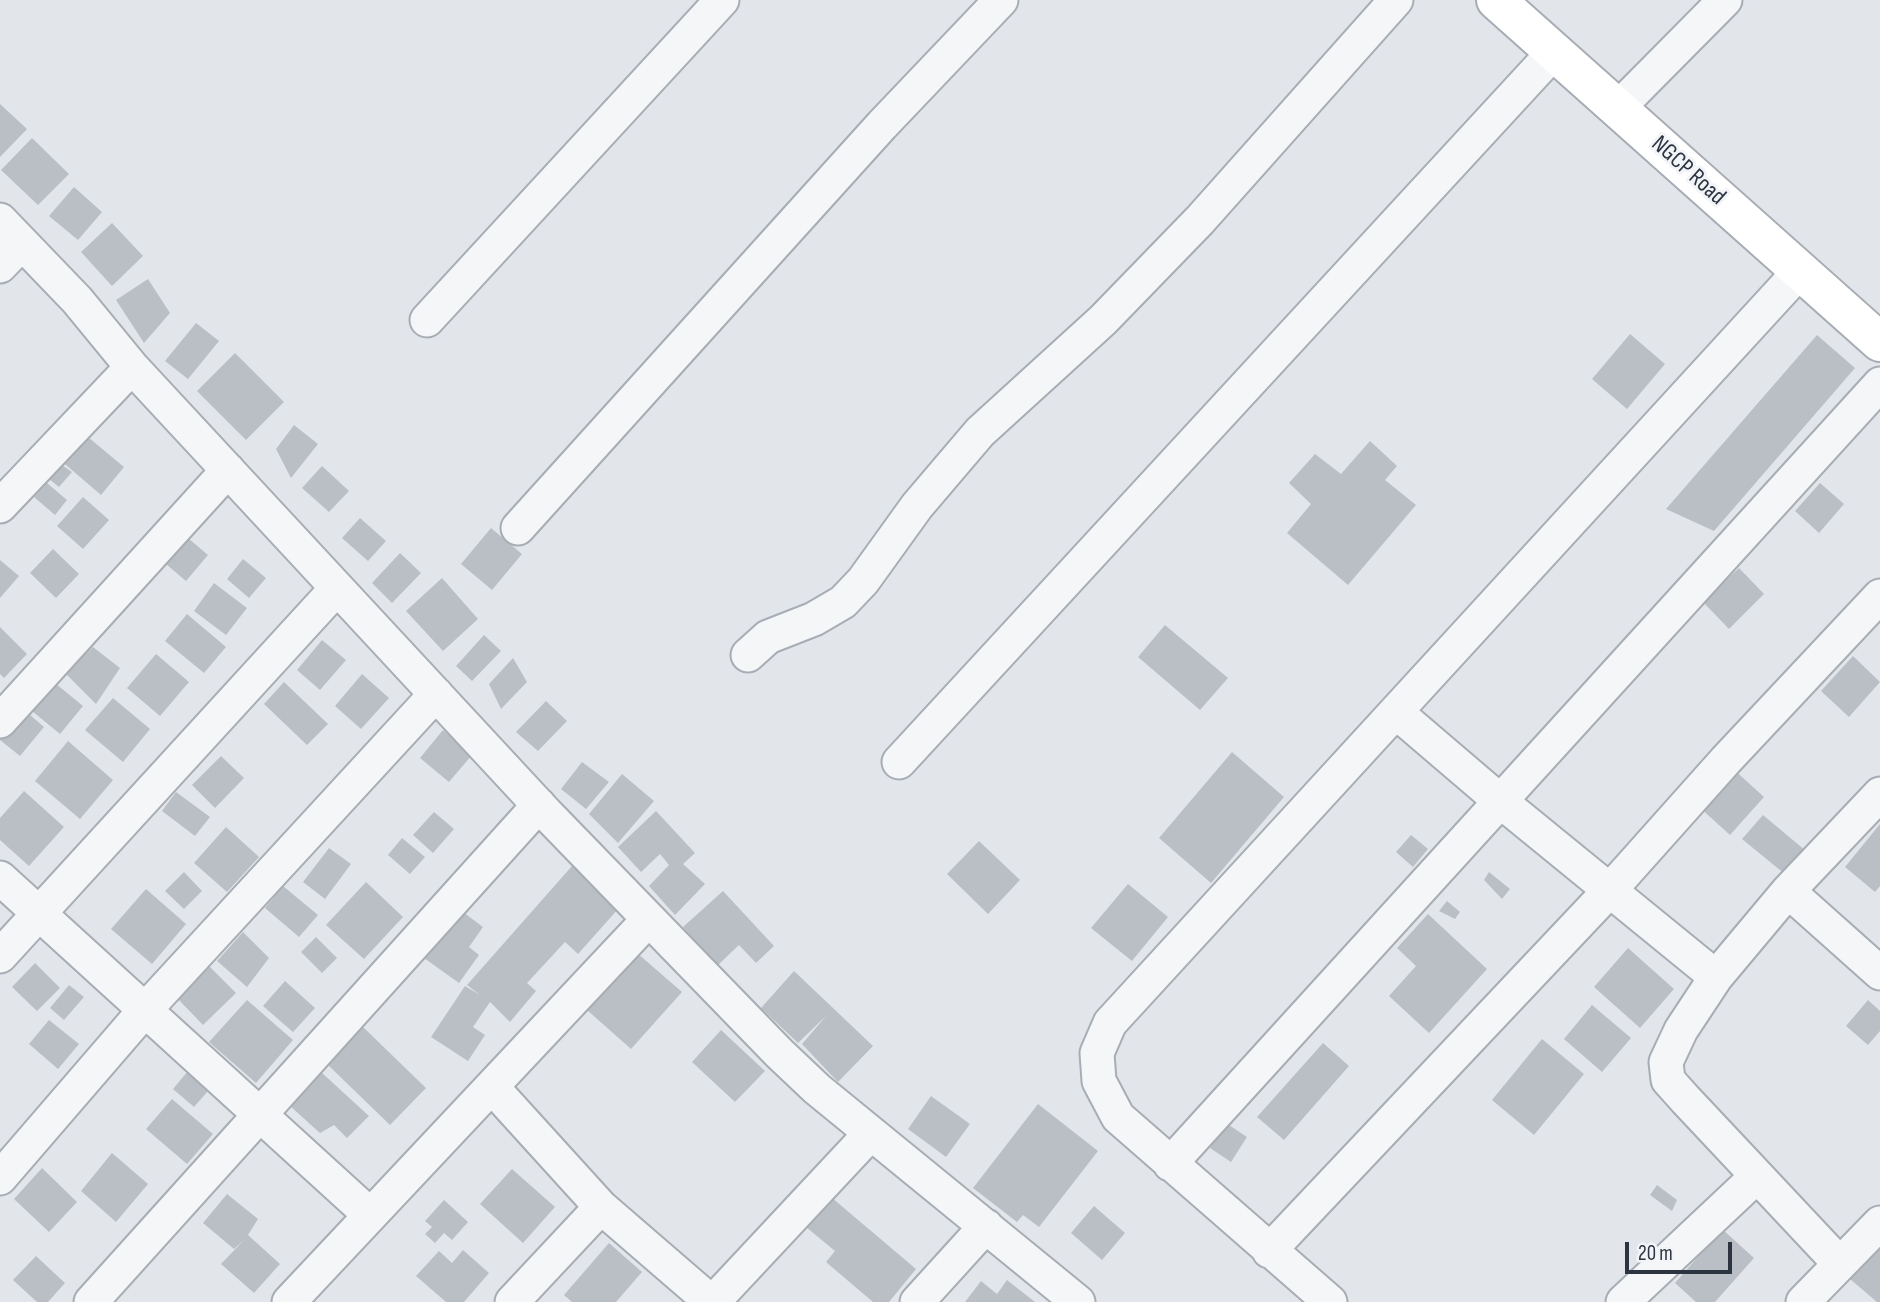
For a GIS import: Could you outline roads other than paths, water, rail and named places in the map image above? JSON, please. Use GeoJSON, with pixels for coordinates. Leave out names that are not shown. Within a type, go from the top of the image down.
{"type":"FeatureCollection","features":[{"type":"Feature","properties":{"kind":"main road","name":"NGCP Road"},"geometry":{"type":"LineString","coordinates":[[1500,2],[1880,341]]}},
{"type":"Feature","properties":{"kind":"street"},"geometry":{"type":"LineString","coordinates":[[427,320],[722,0]]}},
{"type":"Feature","properties":{"kind":"street"},"geometry":{"type":"LineString","coordinates":[[519,528],[883,125],[1001,0]]}},
{"type":"Feature","properties":{"kind":"street"},"geometry":{"type":"LineString","coordinates":[[748,655],[768,637],[814,619],[842,602],[863,581],[917,506],[980,432],[1132,290],[1200,220],[1396,0]]}},
{"type":"Feature","properties":{"kind":"street"},"geometry":{"type":"LineString","coordinates":[[1618,108],[1725,0]]}},
{"type":"Feature","properties":{"kind":"street"},"geometry":{"type":"LineString","coordinates":[[899,762],[1554,52]]}},
{"type":"Feature","properties":{"kind":"street"},"geometry":{"type":"LineString","coordinates":[[7,243],[77,300],[132,367],[539,805],[779,1053],[871,1133],[1078,1302]]}},
{"type":"Feature","properties":{"kind":"street"},"geometry":{"type":"LineString","coordinates":[[1330,1302],[1118,1117],[1099,1081],[1097,1053],[1110,1023],[1800,271]]}},
{"type":"Feature","properties":{"kind":"street"},"geometry":{"type":"LineString","coordinates":[[0,506],[132,367]]}},
{"type":"Feature","properties":{"kind":"street"},"geometry":{"type":"LineString","coordinates":[[1170,1164],[1880,384]]}},
{"type":"Feature","properties":{"kind":"street"},"geometry":{"type":"LineString","coordinates":[[0,721],[228,470]]}},
{"type":"Feature","properties":{"kind":"street"},"geometry":{"type":"LineString","coordinates":[[0,956],[337,588]]}},
{"type":"Feature","properties":{"kind":"street"},"geometry":{"type":"LineString","coordinates":[[1269,1251],[1610,890],[1726,760],[1880,596]]}},
{"type":"Feature","properties":{"kind":"street"},"geometry":{"type":"LineString","coordinates":[[0,1178],[144,1011],[436,694]]}},
{"type":"Feature","properties":{"kind":"street"},"geometry":{"type":"LineString","coordinates":[[1396,712],[1716,977]]}},
{"type":"Feature","properties":{"kind":"street"},"geometry":{"type":"LineString","coordinates":[[1839,1263],[1668,1080],[1666,1062],[1681,1030],[1716,977],[1788,891],[1880,794]]}},
{"type":"Feature","properties":{"kind":"street"},"geometry":{"type":"LineString","coordinates":[[91,1302],[539,805]]}},
{"type":"Feature","properties":{"kind":"street"},"geometry":{"type":"LineString","coordinates":[[0,878],[369,1214]]}},
{"type":"Feature","properties":{"kind":"street"},"geometry":{"type":"LineString","coordinates":[[1788,891],[1880,973]]}},
{"type":"Feature","properties":{"kind":"street"},"geometry":{"type":"LineString","coordinates":[[289,1302],[649,919]]}},
{"type":"Feature","properties":{"kind":"street"},"geometry":{"type":"LineString","coordinates":[[492,1087],[601,1207],[712,1302],[871,1133]]}},
{"type":"Feature","properties":{"kind":"street"},"geometry":{"type":"LineString","coordinates":[[1623,1302],[1756,1177]]}},
{"type":"Feature","properties":{"kind":"street"},"geometry":{"type":"LineString","coordinates":[[512,1302],[601,1207]]}},
{"type":"Feature","properties":{"kind":"street"},"geometry":{"type":"LineString","coordinates":[[1803,1302],[1880,1223]]}},
{"type":"Feature","properties":{"kind":"street"},"geometry":{"type":"LineString","coordinates":[[917,1302],[986,1226]]}}]}
